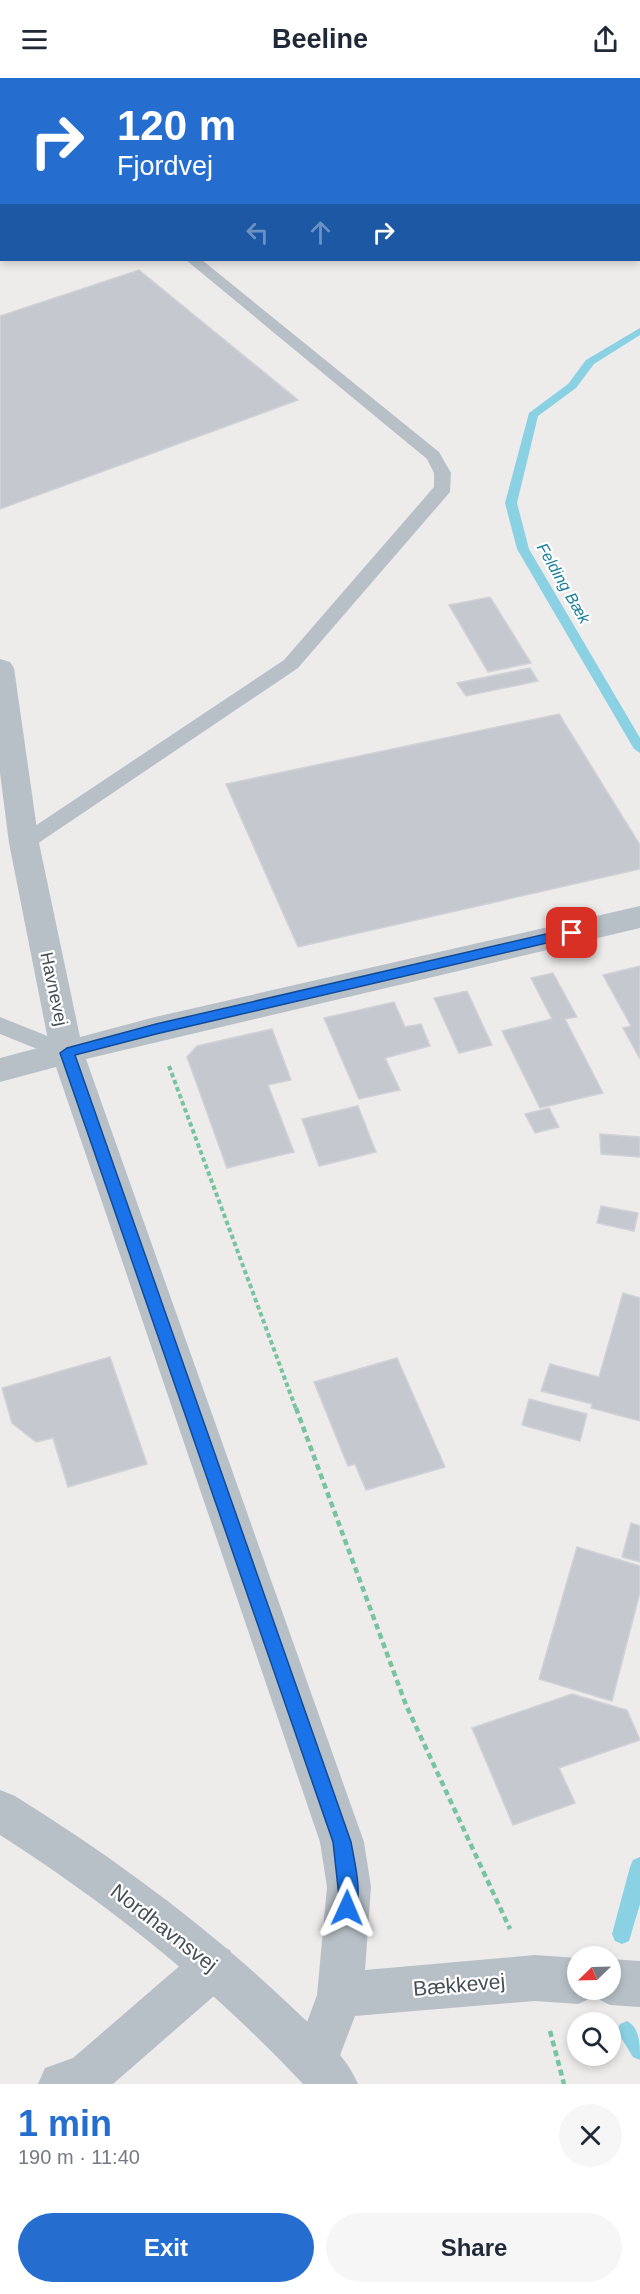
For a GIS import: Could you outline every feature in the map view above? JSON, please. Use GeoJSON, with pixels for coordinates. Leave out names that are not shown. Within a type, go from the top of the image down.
{"type":"FeatureCollection","features":[{"type":"Feature","properties":{"kind":"street","name":"Havnevej"},"geometry":{"type":"LineString","coordinates":[[0,668],[12,844],[67,1053],[342,1842],[349,1887],[340,1995],[325,2073]]}},
{"type":"Feature","properties":{"kind":"street"},"geometry":{"type":"LineString","coordinates":[[0,1070],[156,1029],[640,917]]}},
{"type":"Feature","properties":{"kind":"street","name":"Nordhavnsvej"},"geometry":{"type":"LineString","coordinates":[[0,1811],[119,1891],[214,1966],[325,2073]]}},
{"type":"Feature","properties":{"kind":"street"},"geometry":{"type":"LineString","coordinates":[[61,2084],[84,2079],[214,1966]]}},
{"type":"Feature","properties":{"kind":"street","name":"Bækkevej"},"geometry":{"type":"LineString","coordinates":[[340,1995],[556,1979]]}},
{"type":"Feature","properties":{"kind":"street"},"geometry":{"type":"LineString","coordinates":[[621,1983],[640,1984]]}},
{"type":"Feature","properties":{"kind":"lane"},"geometry":{"type":"LineString","coordinates":[[12,844],[291,664],[441,492],[445,481],[433,456],[194,261]]}},
{"type":"Feature","properties":{"kind":"lane"},"geometry":{"type":"LineString","coordinates":[[0,1025],[67,1053]]}},
{"type":"Feature","properties":{"kind":"path"},"geometry":{"type":"LineString","coordinates":[[156,1029],[406,1705],[448,1799],[556,1979]]}},
{"type":"Feature","properties":{"kind":"building"},"geometry":{"type":"Polygon","coordinates":[[[139,270],[298,400],[0,509],[0,316],[139,270]]]}},
{"type":"Feature","properties":{"kind":"building"},"geometry":{"type":"Polygon","coordinates":[[[490,597],[531,663],[488,672],[449,605],[490,597]]]}},
{"type":"Feature","properties":{"kind":"building"},"geometry":{"type":"Polygon","coordinates":[[[530,668],[538,681],[466,696],[457,683],[530,668]]]}},
{"type":"Feature","properties":{"kind":"building"},"geometry":{"type":"Polygon","coordinates":[[[559,714],[640,845],[640,869],[298,947],[226,784],[559,714]]]}},
{"type":"Feature","properties":{"kind":"building"},"geometry":{"type":"Polygon","coordinates":[[[640,966],[640,1059],[623,1028],[631,1026],[603,975],[640,966]]]}},
{"type":"Feature","properties":{"kind":"building"},"geometry":{"type":"Polygon","coordinates":[[[553,973],[577,1017],[565,1019],[603,1093],[540,1108],[502,1031],[552,1019],[531,978],[553,973]]]}},
{"type":"Feature","properties":{"kind":"building"},"geometry":{"type":"Polygon","coordinates":[[[467,991],[492,1045],[459,1053],[434,998],[467,991]]]}},
{"type":"Feature","properties":{"kind":"building"},"geometry":{"type":"Polygon","coordinates":[[[394,1002],[405,1027],[421,1024],[430,1046],[385,1058],[400,1090],[359,1099],[324,1018],[394,1002]]]}},
{"type":"Feature","properties":{"kind":"building"},"geometry":{"type":"Polygon","coordinates":[[[272,1029],[291,1080],[268,1085],[294,1152],[227,1168],[187,1057],[197,1046],[272,1029]]]}},
{"type":"Feature","properties":{"kind":"building"},"geometry":{"type":"Polygon","coordinates":[[[358,1106],[376,1152],[319,1166],[302,1119],[358,1106]]]}},
{"type":"Feature","properties":{"kind":"building"},"geometry":{"type":"Polygon","coordinates":[[[549,1108],[559,1127],[535,1133],[525,1114],[549,1108]]]}},
{"type":"Feature","properties":{"kind":"building"},"geometry":{"type":"Polygon","coordinates":[[[600,1134],[640,1137],[640,1157],[601,1154],[600,1134]]]}},
{"type":"Feature","properties":{"kind":"building"},"geometry":{"type":"Polygon","coordinates":[[[601,1206],[638,1213],[634,1231],[597,1223],[601,1206]]]}},
{"type":"Feature","properties":{"kind":"building"},"geometry":{"type":"Polygon","coordinates":[[[623,1293],[640,1298],[640,1421],[591,1408],[592,1404],[541,1391],[550,1364],[599,1377],[623,1293]]]}},
{"type":"Feature","properties":{"kind":"building"},"geometry":{"type":"Polygon","coordinates":[[[110,1357],[147,1464],[68,1487],[53,1438],[36,1442],[12,1423],[2,1388],[110,1357]]]}},
{"type":"Feature","properties":{"kind":"building"},"geometry":{"type":"Polygon","coordinates":[[[397,1358],[445,1467],[366,1490],[355,1464],[348,1466],[314,1382],[397,1358]]]}},
{"type":"Feature","properties":{"kind":"building"},"geometry":{"type":"Polygon","coordinates":[[[529,1399],[587,1414],[580,1441],[522,1425],[529,1399]]]}},
{"type":"Feature","properties":{"kind":"building"},"geometry":{"type":"Polygon","coordinates":[[[631,1523],[640,1526],[640,1562],[622,1557],[631,1523]]]}},
{"type":"Feature","properties":{"kind":"building"},"geometry":{"type":"Polygon","coordinates":[[[577,1547],[640,1566],[640,1592],[612,1701],[539,1679],[577,1547]]]}},
{"type":"Feature","properties":{"kind":"building"},"geometry":{"type":"Polygon","coordinates":[[[572,1694],[627,1710],[640,1740],[559,1768],[575,1803],[513,1825],[472,1728],[572,1694]]]}},
{"type":"Feature","properties":{"kind":"waterway","name":"Felding Bæk"},"geometry":{"type":"LineString","coordinates":[[640,331],[590,362],[572,386],[533,415],[511,503],[523,549],[640,749]]}},
{"type":"Feature","properties":{"kind":"waterway","name":"Felding Bæk"},"geometry":{"type":"LineString","coordinates":[[622,1934],[640,1867]]}},
{"type":"Feature","properties":{"kind":"waterway","name":"Felding Bæk"},"geometry":{"type":"LineString","coordinates":[[627,2031],[640,2050]]}},
{"type":"Feature","properties":{"kind":"route"},"geometry":{"type":"LineString","coordinates":[[347,1908],[349,1887],[342,1842],[67,1053],[156,1029],[572,933]]}}]}
